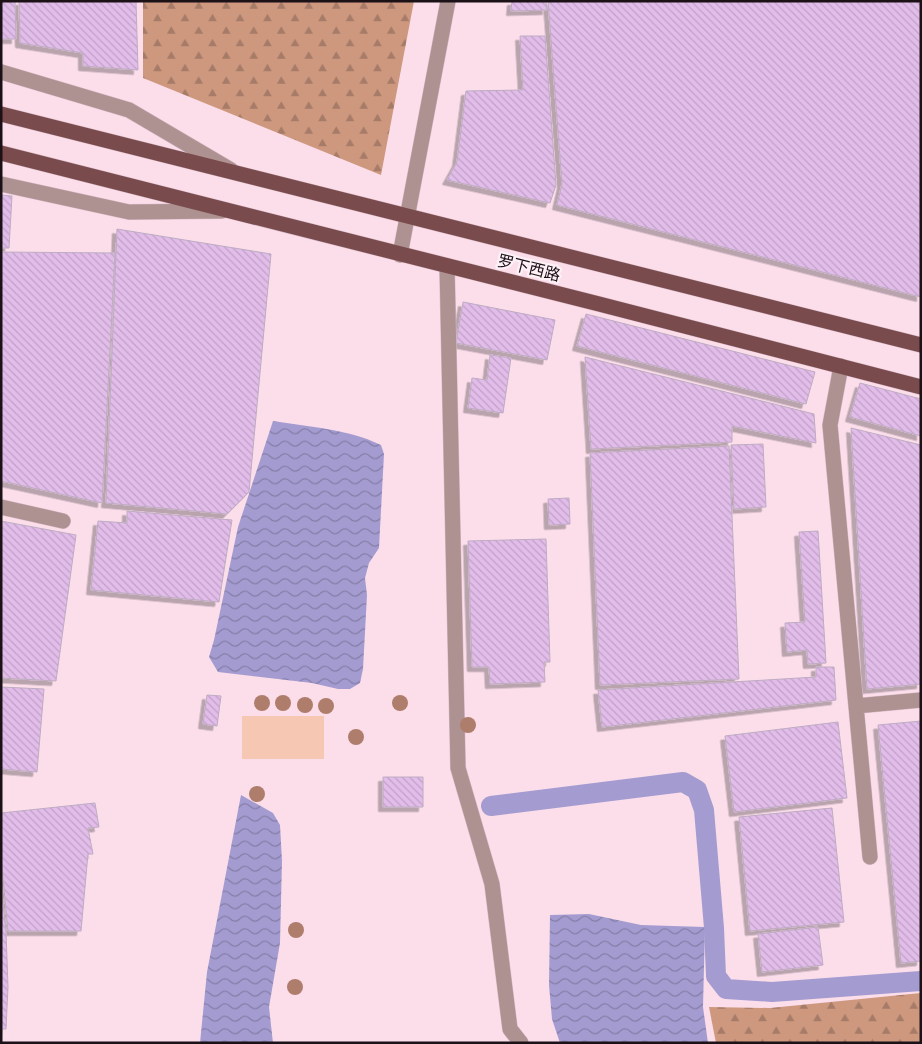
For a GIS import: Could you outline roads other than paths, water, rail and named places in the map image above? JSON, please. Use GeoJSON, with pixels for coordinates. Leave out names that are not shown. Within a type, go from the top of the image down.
{"type":"FeatureCollection","features":[{"type":"Feature","properties":{"kind":"main road","name":"罗下西路"},"geometry":{"type":"LineString","coordinates":[[1,114],[921,345]]}},
{"type":"Feature","properties":{"kind":"main road","name":"罗下西路"},"geometry":{"type":"LineString","coordinates":[[1,153],[921,387]]}},
{"type":"Feature","properties":{"kind":"street"},"geometry":{"type":"LineString","coordinates":[[400,255],[448,1]]}},
{"type":"Feature","properties":{"kind":"street"},"geometry":{"type":"LineString","coordinates":[[1,72],[130,110],[236,173]]}},
{"type":"Feature","properties":{"kind":"street"},"geometry":{"type":"LineString","coordinates":[[1,184],[129,212],[230,211]]}},
{"type":"Feature","properties":{"kind":"street"},"geometry":{"type":"LineString","coordinates":[[447,266],[458,768],[492,884],[510,1029],[521,1043]]}},
{"type":"Feature","properties":{"kind":"street"},"geometry":{"type":"LineString","coordinates":[[840,366],[830,425],[870,857]]}},
{"type":"Feature","properties":{"kind":"street"},"geometry":{"type":"LineString","coordinates":[[1,507],[63,521]]}},
{"type":"Feature","properties":{"kind":"street"},"geometry":{"type":"LineString","coordinates":[[856,706],[921,700]]}},
{"type":"Feature","properties":{"kind":"water"},"geometry":{"type":"Polygon","coordinates":[[[273,421],[355,435],[381,445],[384,454],[379,548],[369,563],[365,578],[367,595],[363,669],[360,683],[350,689],[338,689],[312,683],[218,672],[209,657],[238,527],[273,421]]]}},
{"type":"Feature","properties":{"kind":"water"},"geometry":{"type":"Polygon","coordinates":[[[241,795],[273,813],[280,825],[282,861],[280,943],[269,1007],[273,1043],[200,1043],[207,972],[241,795]]]}},
{"type":"Feature","properties":{"kind":"water"},"geometry":{"type":"Polygon","coordinates":[[[589,914],[641,925],[705,927],[703,1007],[708,1043],[560,1043],[552,1019],[549,985],[550,915],[589,914]]]}},
{"type":"Feature","properties":{"kind":"waterway"},"geometry":{"type":"LineString","coordinates":[[491,806],[683,782],[697,790],[704,810],[716,976],[726,989],[772,992],[921,981]]}}]}
